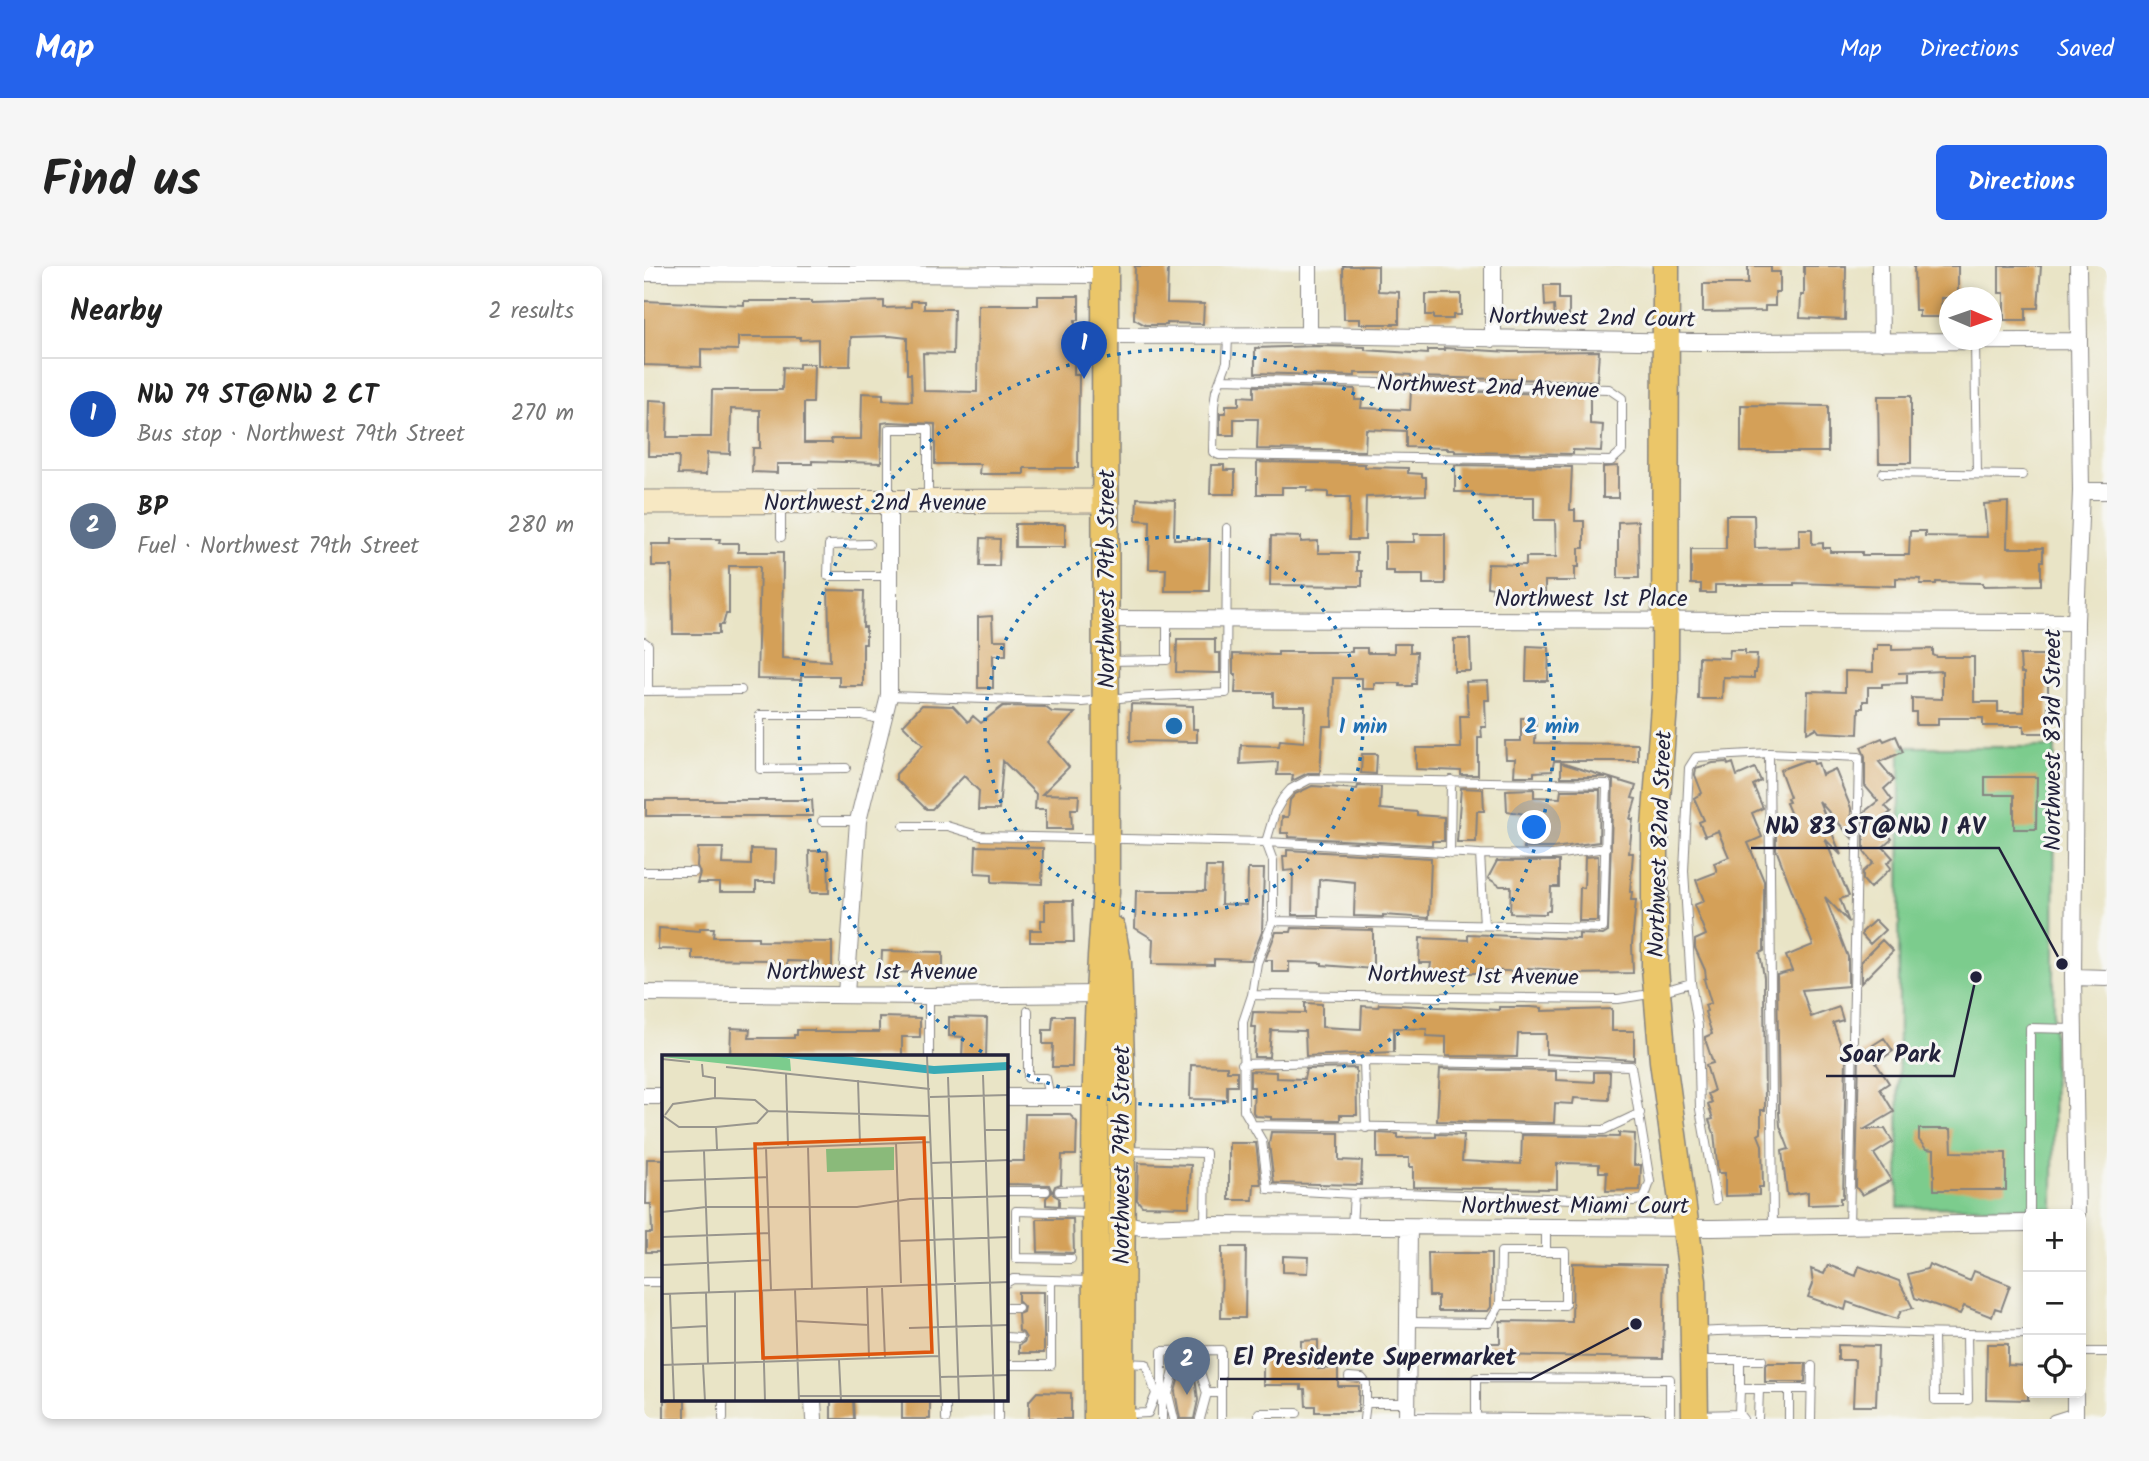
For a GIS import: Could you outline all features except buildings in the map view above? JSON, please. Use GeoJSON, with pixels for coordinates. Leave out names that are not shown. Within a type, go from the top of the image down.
{"type":"FeatureCollection","features":[{"type":"Feature","properties":{"kind":"main road","name":"Northwest 82nd Street"},"geometry":{"type":"LineString","coordinates":[[1666,266],[1664,704],[1655,827],[1656,993],[1693,1281],[1695,1332],[1685,1376],[1682,1418]]}},
{"type":"Feature","properties":{"kind":"main road","name":"Northwest 79th Street"},"geometry":{"type":"LineString","coordinates":[[1105,270],[1106,892],[1099,994],[1097,1282],[1113,1417]]}},
{"type":"Feature","properties":{"kind":"main road","name":"Northwest 79th Street"},"geometry":{"type":"LineString","coordinates":[[1106,892],[1118,962],[1122,1151],[1121,1363],[1113,1417]]}},
{"type":"Feature","properties":{"kind":"main road"},"geometry":{"type":"LineString","coordinates":[[1097,1097],[1114,1207],[1121,1223]]}},
{"type":"Feature","properties":{"kind":"street"},"geometry":{"type":"LineString","coordinates":[[1309,266],[1310,335]]}},
{"type":"Feature","properties":{"kind":"street"},"geometry":{"type":"LineString","coordinates":[[1493,266],[1493,339]]}},
{"type":"Feature","properties":{"kind":"street"},"geometry":{"type":"LineString","coordinates":[[1880,266],[1881,342]]}},
{"type":"Feature","properties":{"kind":"street","name":"Northwest 83rd Street"},"geometry":{"type":"LineString","coordinates":[[2077,1209],[2073,977],[2076,622],[2081,491],[2078,266]]}},
{"type":"Feature","properties":{"kind":"street"},"geometry":{"type":"LineString","coordinates":[[644,273],[1105,270]]}},
{"type":"Feature","properties":{"kind":"street","name":"Northwest 2nd Court"},"geometry":{"type":"LineString","coordinates":[[1105,335],[1939,341]]}},
{"type":"Feature","properties":{"kind":"street","name":"Northwest 2nd Court"},"geometry":{"type":"LineString","coordinates":[[2002,341],[2078,341]]}},
{"type":"Feature","properties":{"kind":"street"},"geometry":{"type":"LineString","coordinates":[[2081,491],[2107,491]]}},
{"type":"Feature","properties":{"kind":"street","name":"Northwest 2nd Avenue"},"geometry":{"type":"LineString","coordinates":[[644,502],[1106,501]]}},
{"type":"Feature","properties":{"kind":"street"},"geometry":{"type":"LineString","coordinates":[[846,994],[858,821],[889,696],[890,502]]}},
{"type":"Feature","properties":{"kind":"street","name":"Northwest 1st Place"},"geometry":{"type":"LineString","coordinates":[[1105,619],[2076,622]]}},
{"type":"Feature","properties":{"kind":"street"},"geometry":{"type":"LineString","coordinates":[[2073,977],[2107,978]]}},
{"type":"Feature","properties":{"kind":"street","name":"Northwest 1st Avenue"},"geometry":{"type":"LineString","coordinates":[[644,993],[929,996],[1099,994]]}},
{"type":"Feature","properties":{"kind":"street"},"geometry":{"type":"LineString","coordinates":[[644,1096],[662,1096]]}},
{"type":"Feature","properties":{"kind":"street"},"geometry":{"type":"LineString","coordinates":[[1008,1097],[1097,1097]]}},
{"type":"Feature","properties":{"kind":"street","name":"Northwest Miami Court"},"geometry":{"type":"LineString","coordinates":[[1121,1223],[1141,1227],[1205,1225],[1687,1228],[2023,1223]]}},
{"type":"Feature","properties":{"kind":"street"},"geometry":{"type":"LineString","coordinates":[[1407,1413],[1409,1227]]}},
{"type":"Feature","properties":{"kind":"lane"},"geometry":{"type":"LineString","coordinates":[[1222,379],[1227,362],[1227,335]]}},
{"type":"Feature","properties":{"kind":"lane"},"geometry":{"type":"LineString","coordinates":[[1975,350],[1977,474]]}},
{"type":"Feature","properties":{"kind":"lane","name":"Northwest 2nd Avenue"},"geometry":{"type":"LineString","coordinates":[[1222,379],[1609,389],[1622,398],[1622,451],[1611,461],[1219,455],[1213,452],[1213,406],[1222,379]]}},
{"type":"Feature","properties":{"kind":"lane"},"geometry":{"type":"LineString","coordinates":[[890,502],[889,429],[928,429],[929,502]]}},
{"type":"Feature","properties":{"kind":"lane"},"geometry":{"type":"LineString","coordinates":[[1883,473],[2022,475]]}},
{"type":"Feature","properties":{"kind":"lane"},"geometry":{"type":"LineString","coordinates":[[781,502],[781,537]]}},
{"type":"Feature","properties":{"kind":"lane"},"geometry":{"type":"LineString","coordinates":[[889,696],[1083,702],[1226,693],[1227,528]]}},
{"type":"Feature","properties":{"kind":"lane"},"geometry":{"type":"LineString","coordinates":[[869,544],[829,545],[828,576],[890,576]]}},
{"type":"Feature","properties":{"kind":"lane"},"geometry":{"type":"LineString","coordinates":[[1105,661],[1167,660],[1167,620]]}},
{"type":"Feature","properties":{"kind":"lane"},"geometry":{"type":"LineString","coordinates":[[644,642],[648,645],[646,691],[741,690]]}},
{"type":"Feature","properties":{"kind":"lane"},"geometry":{"type":"LineString","coordinates":[[846,768],[760,769],[760,715],[862,715],[883,720]]}},
{"type":"Feature","properties":{"kind":"lane"},"geometry":{"type":"LineString","coordinates":[[1769,753],[1773,1228]]}},
{"type":"Feature","properties":{"kind":"lane"},"geometry":{"type":"LineString","coordinates":[[1716,1200],[1700,1109],[1698,1026],[1691,983],[1685,871],[1689,768],[1696,757],[1769,753],[1859,757],[1849,1227]]}},
{"type":"Feature","properties":{"kind":"lane"},"geometry":{"type":"LineString","coordinates":[[1242,1064],[1364,1061],[1631,1066],[1650,1182],[1644,1199],[1634,1201],[1402,1193],[1354,1194],[1268,1189],[1262,1141],[1244,1111],[1242,1064],[1243,1022],[1252,995],[1257,963],[1273,920],[1273,861],[1266,842],[1275,812],[1291,789],[1310,779],[1607,784],[1604,928],[1273,920]]}},
{"type":"Feature","properties":{"kind":"lane"},"geometry":{"type":"LineString","coordinates":[[1450,853],[1451,780]]}},
{"type":"Feature","properties":{"kind":"lane"},"geometry":{"type":"LineString","coordinates":[[821,821],[858,821]]}},
{"type":"Feature","properties":{"kind":"lane"},"geometry":{"type":"LineString","coordinates":[[904,826],[947,826],[980,836],[1266,842],[1480,854],[1553,855],[1606,848]]}},
{"type":"Feature","properties":{"kind":"lane"},"geometry":{"type":"LineString","coordinates":[[1480,854],[1484,925]]}},
{"type":"Feature","properties":{"kind":"lane"},"geometry":{"type":"LineString","coordinates":[[644,872],[694,872]]}},
{"type":"Feature","properties":{"kind":"lane","name":"Northwest 1st Avenue"},"geometry":{"type":"LineString","coordinates":[[1252,995],[1618,999],[1656,993],[1691,983]]}},
{"type":"Feature","properties":{"kind":"lane"},"geometry":{"type":"LineString","coordinates":[[929,996],[929,1055]]}},
{"type":"Feature","properties":{"kind":"lane"},"geometry":{"type":"LineString","coordinates":[[1028,1011],[1028,1078],[1046,1078],[1050,1097]]}},
{"type":"Feature","properties":{"kind":"lane"},"geometry":{"type":"LineString","coordinates":[[2030,1209],[2030,1028],[2074,1029]]}},
{"type":"Feature","properties":{"kind":"lane"},"geometry":{"type":"LineString","coordinates":[[1364,1061],[1366,1128]]}},
{"type":"Feature","properties":{"kind":"lane"},"geometry":{"type":"LineString","coordinates":[[1251,1125],[1604,1130],[1640,1113]]}},
{"type":"Feature","properties":{"kind":"lane"},"geometry":{"type":"LineString","coordinates":[[1122,1151],[1206,1153],[1205,1225]]}},
{"type":"Feature","properties":{"kind":"lane"},"geometry":{"type":"LineString","coordinates":[[1008,1191],[1046,1191]]}},
{"type":"Feature","properties":{"kind":"lane"},"geometry":{"type":"LineString","coordinates":[[1059,1191],[1097,1202]]}},
{"type":"Feature","properties":{"kind":"lane"},"geometry":{"type":"LineString","coordinates":[[1352,1226],[1354,1194]]}},
{"type":"Feature","properties":{"kind":"lane"},"geometry":{"type":"LineString","coordinates":[[1071,1259],[1016,1258],[1016,1212],[1097,1202]]}},
{"type":"Feature","properties":{"kind":"lane"},"geometry":{"type":"LineString","coordinates":[[1545,1252],[1546,1227]]}},
{"type":"Feature","properties":{"kind":"lane"},"geometry":{"type":"LineString","coordinates":[[1408,1322],[1489,1323],[1500,1305],[1501,1252],[1565,1252],[1564,1306],[1500,1305]]}},
{"type":"Feature","properties":{"kind":"lane"},"geometry":{"type":"LineString","coordinates":[[1008,1282],[1013,1279],[1097,1282]]}},
{"type":"Feature","properties":{"kind":"lane"},"geometry":{"type":"LineString","coordinates":[[1008,1365],[1051,1365],[1048,1308],[1051,1280]]}},
{"type":"Feature","properties":{"kind":"lane"},"geometry":{"type":"LineString","coordinates":[[644,1282],[662,1283]]}},
{"type":"Feature","properties":{"kind":"lane"},"geometry":{"type":"LineString","coordinates":[[1008,1308],[1018,1308]]}},
{"type":"Feature","properties":{"kind":"lane"},"geometry":{"type":"LineString","coordinates":[[1695,1332],[1741,1330],[2023,1334]]}},
{"type":"Feature","properties":{"kind":"lane"},"geometry":{"type":"LineString","coordinates":[[1934,1334],[1935,1400],[1968,1400],[1967,1335]]}},
{"type":"Feature","properties":{"kind":"lane"},"geometry":{"type":"LineString","coordinates":[[1008,1338],[1019,1338]]}},
{"type":"Feature","properties":{"kind":"lane"},"geometry":{"type":"LineString","coordinates":[[1162,1419],[1162,1351],[1221,1350],[1221,1419]]}},
{"type":"Feature","properties":{"kind":"lane"},"geometry":{"type":"LineString","coordinates":[[2086,1352],[2107,1352]]}},
{"type":"Feature","properties":{"kind":"lane"},"geometry":{"type":"LineString","coordinates":[[1476,1419],[1476,1378],[1685,1376],[1740,1360],[1762,1360]]}},
{"type":"Feature","properties":{"kind":"lane"},"geometry":{"type":"LineString","coordinates":[[1682,1418],[1741,1417],[1740,1360]]}},
{"type":"Feature","properties":{"kind":"lane"},"geometry":{"type":"LineString","coordinates":[[1121,1363],[1146,1364],[1175,1415]]}},
{"type":"Feature","properties":{"kind":"lane"},"geometry":{"type":"LineString","coordinates":[[1198,1366],[1206,1393],[1199,1415]]}},
{"type":"Feature","properties":{"kind":"lane"},"geometry":{"type":"LineString","coordinates":[[1811,1419],[1812,1366]]}},
{"type":"Feature","properties":{"kind":"lane"},"geometry":{"type":"LineString","coordinates":[[1162,1394],[1175,1367]]}},
{"type":"Feature","properties":{"kind":"lane"},"geometry":{"type":"LineString","coordinates":[[1349,1377],[1362,1378],[1366,1383],[1364,1419]]}},
{"type":"Feature","properties":{"kind":"lane"},"geometry":{"type":"LineString","coordinates":[[1198,1378],[1206,1393]]}},
{"type":"Feature","properties":{"kind":"lane"},"geometry":{"type":"LineString","coordinates":[[1113,1417],[1148,1413],[1175,1379]]}},
{"type":"Feature","properties":{"kind":"lane"},"geometry":{"type":"LineString","coordinates":[[1740,1389],[1761,1394],[1787,1394],[1812,1389]]}},
{"type":"Feature","properties":{"kind":"lane"},"geometry":{"type":"LineString","coordinates":[[1206,1393],[1221,1392]]}},
{"type":"Feature","properties":{"kind":"lane"},"geometry":{"type":"LineString","coordinates":[[1761,1394],[1761,1413]]}},
{"type":"Feature","properties":{"kind":"lane"},"geometry":{"type":"LineString","coordinates":[[1787,1394],[1787,1413]]}},
{"type":"Feature","properties":{"kind":"lane"},"geometry":{"type":"LineString","coordinates":[[1366,1403],[1407,1413],[1476,1419],[1647,1419]]}},
{"type":"Feature","properties":{"kind":"lane"},"geometry":{"type":"LineString","coordinates":[[1259,1419],[1259,1413],[1297,1413]]}},
{"type":"Feature","properties":{"kind":"lane"},"geometry":{"type":"LineString","coordinates":[[2053,1419],[2075,1415]]}},
{"type":"Feature","properties":{"kind":"green space"},"geometry":{"type":"Polygon","coordinates":[[[1900,747],[2055,747],[2053,1208],[1898,1207],[1900,747]]]}},
{"type":"Feature","properties":{"kind":"place","name":"NW 79 ST@NW 2 CT"},"geometry":{"type":"Point","coordinates":[1084,379]}},
{"type":"Feature","properties":{"kind":"place","name":"NW 83 ST@NW 1 AV"},"geometry":{"type":"Point","coordinates":[2062,964]}},
{"type":"Feature","properties":{"kind":"place","name":"Soar Park"},"geometry":{"type":"Point","coordinates":[1976,977]}},
{"type":"Feature","properties":{"kind":"place","name":"El Presidente Supermarket"},"geometry":{"type":"Point","coordinates":[1636,1324]}},
{"type":"Feature","properties":{"kind":"place","name":"BP"},"geometry":{"type":"Point","coordinates":[1187,1395]}}]}
